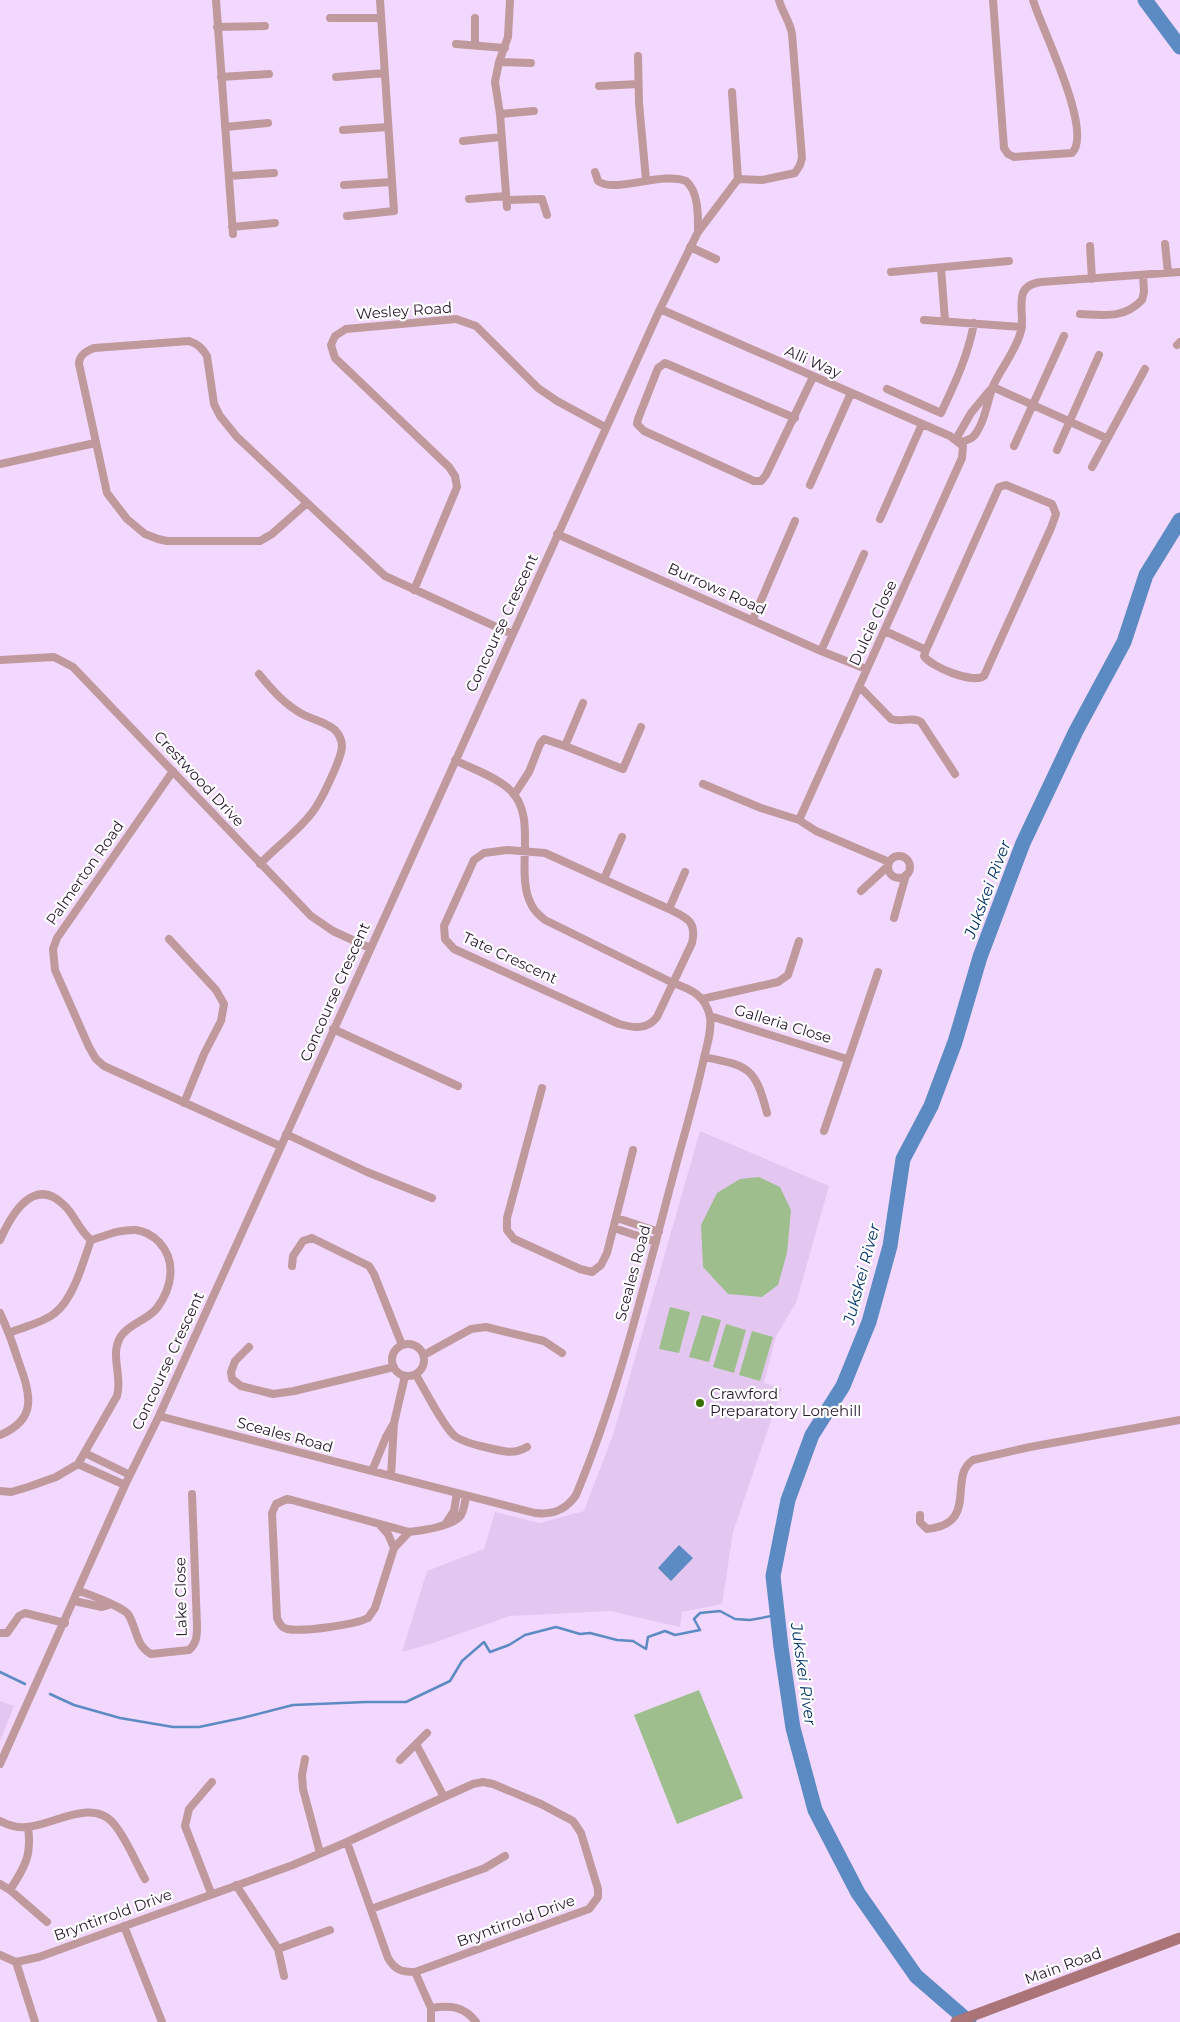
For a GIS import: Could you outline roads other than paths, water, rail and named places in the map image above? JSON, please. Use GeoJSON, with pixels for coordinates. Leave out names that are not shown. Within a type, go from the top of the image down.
{"type":"FeatureCollection","features":[{"type":"Feature","properties":{"kind":"main road","name":"Main Road"},"geometry":{"type":"LineString","coordinates":[[956,2022],[1180,1938]]}},
{"type":"Feature","properties":{"kind":"street"},"geometry":{"type":"LineString","coordinates":[[216,0],[233,231],[275,223]]}},
{"type":"Feature","properties":{"kind":"street"},"geometry":{"type":"LineString","coordinates":[[347,216],[394,211],[380,0]]}},
{"type":"Feature","properties":{"kind":"street"},"geometry":{"type":"LineString","coordinates":[[507,201],[500,114],[495,82],[510,28],[510,0]]}},
{"type":"Feature","properties":{"kind":"street"},"geometry":{"type":"LineString","coordinates":[[732,92],[738,179],[762,180],[795,173],[802,158],[792,34],[791,26],[781,8],[779,0]]}},
{"type":"Feature","properties":{"kind":"street"},"geometry":{"type":"LineString","coordinates":[[993,0],[1004,148],[1014,157],[1072,153],[1076,147],[1072,101],[1033,0]]}},
{"type":"Feature","properties":{"kind":"street"},"geometry":{"type":"LineString","coordinates":[[330,18],[381,18]]}},
{"type":"Feature","properties":{"kind":"street"},"geometry":{"type":"LineString","coordinates":[[475,18],[475,46]]}},
{"type":"Feature","properties":{"kind":"street"},"geometry":{"type":"LineString","coordinates":[[217,27],[265,26]]}},
{"type":"Feature","properties":{"kind":"street"},"geometry":{"type":"LineString","coordinates":[[456,44],[505,48]]}},
{"type":"Feature","properties":{"kind":"street"},"geometry":{"type":"LineString","coordinates":[[638,56],[638,84],[646,180]]}},
{"type":"Feature","properties":{"kind":"street"},"geometry":{"type":"LineString","coordinates":[[499,62],[531,63]]}},
{"type":"Feature","properties":{"kind":"street"},"geometry":{"type":"LineString","coordinates":[[336,76],[385,73]]}},
{"type":"Feature","properties":{"kind":"street"},"geometry":{"type":"LineString","coordinates":[[221,77],[269,74]]}},
{"type":"Feature","properties":{"kind":"street"},"geometry":{"type":"LineString","coordinates":[[599,86],[638,84]]}},
{"type":"Feature","properties":{"kind":"street"},"geometry":{"type":"LineString","coordinates":[[500,114],[534,112]]}},
{"type":"Feature","properties":{"kind":"street"},"geometry":{"type":"LineString","coordinates":[[225,127],[268,123]]}},
{"type":"Feature","properties":{"kind":"street"},"geometry":{"type":"LineString","coordinates":[[343,130],[388,128]]}},
{"type":"Feature","properties":{"kind":"street"},"geometry":{"type":"LineString","coordinates":[[463,141],[501,137]]}},
{"type":"Feature","properties":{"kind":"street"},"geometry":{"type":"LineString","coordinates":[[595,172],[598,181],[608,186],[646,180],[678,178],[688,182],[693,190],[698,216],[698,232]]}},
{"type":"Feature","properties":{"kind":"street"},"geometry":{"type":"LineString","coordinates":[[229,176],[274,173]]}},
{"type":"Feature","properties":{"kind":"street","name":"Concourse Crescent"},"geometry":{"type":"LineString","coordinates":[[0,1764],[605,427],[698,232],[738,179]]}},
{"type":"Feature","properties":{"kind":"street"},"geometry":{"type":"LineString","coordinates":[[344,185],[392,182]]}},
{"type":"Feature","properties":{"kind":"street"},"geometry":{"type":"LineString","coordinates":[[469,199],[507,201],[542,199],[547,215]]}},
{"type":"Feature","properties":{"kind":"street"},"geometry":{"type":"LineString","coordinates":[[1165,244],[1168,273]]}},
{"type":"Feature","properties":{"kind":"street"},"geometry":{"type":"LineString","coordinates":[[1090,246],[1092,278]]}},
{"type":"Feature","properties":{"kind":"street"},"geometry":{"type":"LineString","coordinates":[[690,247],[716,259]]}},
{"type":"Feature","properties":{"kind":"street"},"geometry":{"type":"LineString","coordinates":[[891,272],[1009,261]]}},
{"type":"Feature","properties":{"kind":"street"},"geometry":{"type":"LineString","coordinates":[[941,268],[945,321]]}},
{"type":"Feature","properties":{"kind":"street"},"geometry":{"type":"LineString","coordinates":[[958,441],[969,440],[974,435],[988,404],[993,387],[1019,336],[1022,327],[1023,292],[1027,287],[1033,283],[1041,282],[1180,272]]}},
{"type":"Feature","properties":{"kind":"street"},"geometry":{"type":"LineString","coordinates":[[1080,314],[1115,316],[1127,312],[1142,300],[1144,292],[1143,275]]}},
{"type":"Feature","properties":{"kind":"street","name":"Alli Way"},"geometry":{"type":"LineString","coordinates":[[660,309],[958,441]]}},
{"type":"Feature","properties":{"kind":"street","name":"Wesley Road"},"geometry":{"type":"LineString","coordinates":[[414,590],[457,487],[455,476],[448,467],[335,358],[330,345],[335,336],[346,329],[456,319],[466,321],[476,326],[538,388],[557,401],[605,427]]}},
{"type":"Feature","properties":{"kind":"street"},"geometry":{"type":"LineString","coordinates":[[924,320],[1022,327]]}},
{"type":"Feature","properties":{"kind":"street"},"geometry":{"type":"LineString","coordinates":[[887,389],[941,412],[964,363],[974,323]]}},
{"type":"Feature","properties":{"kind":"street"},"geometry":{"type":"LineString","coordinates":[[1014,446],[1064,336]]}},
{"type":"Feature","properties":{"kind":"street"},"geometry":{"type":"LineString","coordinates":[[307,503],[272,534],[260,541],[158,540],[145,534],[127,519],[107,493],[78,364],[80,357],[85,352],[104,346],[189,342],[196,344],[203,349],[207,356],[211,391],[220,416],[236,436],[385,576],[512,634]]}},
{"type":"Feature","properties":{"kind":"street"},"geometry":{"type":"LineString","coordinates":[[1057,450],[1099,355]]}},
{"type":"Feature","properties":{"kind":"street"},"geometry":{"type":"LineString","coordinates":[[795,418],[665,362],[658,368],[638,419],[638,424],[644,431],[754,481],[759,481],[766,475],[795,418],[814,377]]}},
{"type":"Feature","properties":{"kind":"street"},"geometry":{"type":"LineString","coordinates":[[1092,467],[1145,369]]}},
{"type":"Feature","properties":{"kind":"street"},"geometry":{"type":"LineString","coordinates":[[993,387],[1106,438]]}},
{"type":"Feature","properties":{"kind":"street"},"geometry":{"type":"LineString","coordinates":[[958,441],[971,413],[993,387]]}},
{"type":"Feature","properties":{"kind":"street"},"geometry":{"type":"LineString","coordinates":[[810,485],[851,393]]}},
{"type":"Feature","properties":{"kind":"street"},"geometry":{"type":"LineString","coordinates":[[880,519],[922,424]]}},
{"type":"Feature","properties":{"kind":"street","name":"Dulcie Close"},"geometry":{"type":"LineString","coordinates":[[799,820],[962,458],[964,449],[958,441]]}},
{"type":"Feature","properties":{"kind":"street"},"geometry":{"type":"LineString","coordinates":[[0,464],[95,443]]}},
{"type":"Feature","properties":{"kind":"street"},"geometry":{"type":"LineString","coordinates":[[1006,485],[1052,504],[1056,514],[984,676],[974,680],[930,663],[924,656],[926,650],[999,487],[1006,485]]}},
{"type":"Feature","properties":{"kind":"street"},"geometry":{"type":"LineString","coordinates":[[753,620],[795,521]]}},
{"type":"Feature","properties":{"kind":"street","name":"Burrows Road"},"geometry":{"type":"LineString","coordinates":[[557,534],[821,651],[866,669]]}},
{"type":"Feature","properties":{"kind":"street"},"geometry":{"type":"LineString","coordinates":[[821,651],[864,554]]}},
{"type":"Feature","properties":{"kind":"street"},"geometry":{"type":"LineString","coordinates":[[885,631],[926,650]]}},
{"type":"Feature","properties":{"kind":"street","name":"Crestwood Drive"},"geometry":{"type":"LineString","coordinates":[[0,660],[54,657],[73,667],[260,864],[320,923],[370,948]]}},
{"type":"Feature","properties":{"kind":"street"},"geometry":{"type":"LineString","coordinates":[[259,674],[276,695],[288,705],[306,716],[328,724],[334,729],[343,744],[342,752],[329,782],[313,811],[260,864]]}},
{"type":"Feature","properties":{"kind":"street"},"geometry":{"type":"LineString","coordinates":[[859,686],[891,719],[895,721],[917,719],[921,722],[955,774]]}},
{"type":"Feature","properties":{"kind":"street"},"geometry":{"type":"LineString","coordinates":[[565,746],[583,704]]}},
{"type":"Feature","properties":{"kind":"street"},"geometry":{"type":"LineString","coordinates":[[514,794],[529,772],[542,741],[547,739],[623,769],[641,727]]}},
{"type":"Feature","properties":{"kind":"street"},"geometry":{"type":"LineString","coordinates":[[455,760],[500,783],[514,794],[522,810],[526,889],[536,912],[545,920],[673,983],[690,989],[702,998],[778,982],[788,975],[799,941]]}},
{"type":"Feature","properties":{"kind":"street","name":"Palmerton Road"},"geometry":{"type":"LineString","coordinates":[[173,771],[57,938],[53,949],[55,970],[83,1036],[96,1059],[104,1066],[280,1146]]}},
{"type":"Feature","properties":{"kind":"street"},"geometry":{"type":"LineString","coordinates":[[703,784],[761,808],[799,820],[816,831],[888,864],[892,875],[896,877],[906,875]]}},
{"type":"Feature","properties":{"kind":"street"},"geometry":{"type":"LineString","coordinates":[[604,879],[622,837]]}},
{"type":"Feature","properties":{"kind":"street","name":"Tate Crescent"},"geometry":{"type":"LineString","coordinates":[[524,852],[507,850],[488,852],[479,855],[474,860],[444,926],[445,939],[448,944],[454,949],[496,969],[612,1021],[630,1027],[640,1027],[652,1023],[658,1017],[673,983]]}},
{"type":"Feature","properties":{"kind":"street"},"geometry":{"type":"LineString","coordinates":[[524,852],[545,853],[687,919],[694,932],[688,952],[673,983]]}},
{"type":"Feature","properties":{"kind":"street"},"geometry":{"type":"LineString","coordinates":[[861,891],[896,856],[905,858],[910,866],[894,918]]}},
{"type":"Feature","properties":{"kind":"street"},"geometry":{"type":"LineString","coordinates":[[669,909],[684,872]]}},
{"type":"Feature","properties":{"kind":"street"},"geometry":{"type":"LineString","coordinates":[[169,939],[216,990],[224,1004],[221,1021],[204,1054],[184,1103]]}},
{"type":"Feature","properties":{"kind":"street","name":"Galleria Close"},"geometry":{"type":"LineString","coordinates":[[824,1132],[847,1059],[878,972]]}},
{"type":"Feature","properties":{"kind":"street","name":"Sceales Road"},"geometry":{"type":"LineString","coordinates":[[159,1416],[457,1494],[544,1514],[560,1511],[571,1503],[595,1449],[617,1385],[659,1232],[709,1036],[710,1016],[702,998]]}},
{"type":"Feature","properties":{"kind":"street","name":"Galleria Close"},"geometry":{"type":"LineString","coordinates":[[710,1016],[847,1059]]}},
{"type":"Feature","properties":{"kind":"street"},"geometry":{"type":"LineString","coordinates":[[333,1030],[458,1086]]}},
{"type":"Feature","properties":{"kind":"street"},"geometry":{"type":"LineString","coordinates":[[704,1057],[740,1065],[754,1076],[766,1113]]}},
{"type":"Feature","properties":{"kind":"street"},"geometry":{"type":"LineString","coordinates":[[542,1088],[507,1218],[507,1230],[514,1239],[580,1269],[592,1272],[605,1259],[633,1150]]}},
{"type":"Feature","properties":{"kind":"street"},"geometry":{"type":"LineString","coordinates":[[286,1134],[367,1172],[432,1198]]}},
{"type":"Feature","properties":{"kind":"street"},"geometry":{"type":"LineString","coordinates":[[0,1240],[8,1222],[20,1206],[30,1198],[43,1195],[54,1198],[66,1207],[79,1228],[91,1240]]}},
{"type":"Feature","properties":{"kind":"street"},"geometry":{"type":"LineString","coordinates":[[617,1218],[659,1232]]}},
{"type":"Feature","properties":{"kind":"street"},"geometry":{"type":"LineString","coordinates":[[614,1228],[656,1242]]}},
{"type":"Feature","properties":{"kind":"street"},"geometry":{"type":"LineString","coordinates":[[0,1491],[10,1492],[28,1487],[56,1477],[78,1464],[117,1396],[120,1386],[116,1347],[121,1336],[156,1309],[168,1284],[172,1268],[166,1250],[146,1232],[126,1230],[91,1240]]}},
{"type":"Feature","properties":{"kind":"street"},"geometry":{"type":"LineString","coordinates":[[292,1266],[293,1256],[303,1241],[312,1238],[369,1266],[374,1274],[402,1345]]}},
{"type":"Feature","properties":{"kind":"street"},"geometry":{"type":"LineString","coordinates":[[9,1333],[54,1314],[62,1306],[76,1278],[91,1240]]}},
{"type":"Feature","properties":{"kind":"street"},"geometry":{"type":"LineString","coordinates":[[0,1313],[27,1383],[30,1397],[29,1406],[22,1421],[0,1436]]}},
{"type":"Feature","properties":{"kind":"street"},"geometry":{"type":"LineString","coordinates":[[424,1355],[470,1329],[486,1326],[544,1341],[562,1353]]}},
{"type":"Feature","properties":{"kind":"street"},"geometry":{"type":"LineString","coordinates":[[402,1345],[415,1345],[424,1355],[425,1363],[422,1370],[416,1375],[405,1376],[394,1367],[393,1357],[402,1345]]}},
{"type":"Feature","properties":{"kind":"street"},"geometry":{"type":"LineString","coordinates":[[249,1347],[235,1361],[231,1372],[232,1378],[241,1386],[273,1394],[294,1391],[394,1367]]}},
{"type":"Feature","properties":{"kind":"street"},"geometry":{"type":"LineString","coordinates":[[416,1375],[448,1429],[457,1438],[476,1445],[512,1452],[519,1452],[527,1447]]}},
{"type":"Feature","properties":{"kind":"street"},"geometry":{"type":"LineString","coordinates":[[391,1476],[394,1423],[405,1376]]}},
{"type":"Feature","properties":{"kind":"street"},"geometry":{"type":"LineString","coordinates":[[920,1515],[920,1522],[927,1529],[948,1524],[954,1518],[959,1504],[964,1474],[969,1463],[973,1460],[1030,1447],[1180,1420]]}},
{"type":"Feature","properties":{"kind":"street"},"geometry":{"type":"LineString","coordinates":[[372,1471],[394,1423]]}},
{"type":"Feature","properties":{"kind":"street"},"geometry":{"type":"LineString","coordinates":[[85,1453],[130,1475]]}},
{"type":"Feature","properties":{"kind":"street"},"geometry":{"type":"LineString","coordinates":[[78,1464],[125,1485]]}},
{"type":"Feature","properties":{"kind":"street","name":"Lake Close"},"geometry":{"type":"LineString","coordinates":[[79,1591],[119,1607],[127,1614],[142,1648],[151,1654],[189,1650],[197,1638],[192,1494]]}},
{"type":"Feature","properties":{"kind":"street"},"geometry":{"type":"LineString","coordinates":[[446,1523],[454,1511],[457,1494]]}},
{"type":"Feature","properties":{"kind":"street"},"geometry":{"type":"LineString","coordinates":[[408,1532],[394,1548],[375,1608],[368,1618],[342,1625],[287,1629],[279,1623],[277,1618],[272,1513],[276,1504],[287,1499],[292,1500],[408,1532],[424,1530],[455,1520],[460,1516],[466,1496]]}},
{"type":"Feature","properties":{"kind":"street"},"geometry":{"type":"LineString","coordinates":[[379,1524],[388,1534],[394,1548]]}},
{"type":"Feature","properties":{"kind":"street"},"geometry":{"type":"LineString","coordinates":[[74,1601],[102,1607],[109,1604]]}},
{"type":"Feature","properties":{"kind":"street"},"geometry":{"type":"LineString","coordinates":[[0,1633],[7,1633],[19,1616],[25,1613],[65,1623]]}},
{"type":"Feature","properties":{"kind":"street"},"geometry":{"type":"LineString","coordinates":[[400,1760],[428,1733]]}},
{"type":"Feature","properties":{"kind":"street"},"geometry":{"type":"LineString","coordinates":[[416,1744],[444,1797]]}},
{"type":"Feature","properties":{"kind":"street"},"geometry":{"type":"LineString","coordinates":[[305,1759],[302,1775],[303,1789],[320,1853]]}},
{"type":"Feature","properties":{"kind":"street"},"geometry":{"type":"LineString","coordinates":[[211,1893],[185,1826],[189,1809],[212,1782]]}},
{"type":"Feature","properties":{"kind":"street","name":"Bryntirrold Drive"},"geometry":{"type":"LineString","coordinates":[[16,1962],[39,1957],[320,1853],[473,1784],[488,1782],[568,1817],[577,1826],[598,1889],[598,1897],[589,1909],[414,1972]]}},
{"type":"Feature","properties":{"kind":"street"},"geometry":{"type":"LineString","coordinates":[[0,1822],[28,1827],[80,1814],[93,1813],[103,1816],[109,1819],[118,1829],[145,1878]]}},
{"type":"Feature","properties":{"kind":"street"},"geometry":{"type":"LineString","coordinates":[[10,1890],[28,1860],[28,1827]]}},
{"type":"Feature","properties":{"kind":"street"},"geometry":{"type":"LineString","coordinates":[[347,1842],[388,1958],[392,1965],[404,1972],[414,1972],[431,2008],[431,2022]]}},
{"type":"Feature","properties":{"kind":"street"},"geometry":{"type":"LineString","coordinates":[[371,1909],[485,1868],[505,1856]]}},
{"type":"Feature","properties":{"kind":"street"},"geometry":{"type":"LineString","coordinates":[[0,1884],[10,1890],[47,1922]]}},
{"type":"Feature","properties":{"kind":"street"},"geometry":{"type":"LineString","coordinates":[[236,1885],[278,1949],[284,1976]]}},
{"type":"Feature","properties":{"kind":"street"},"geometry":{"type":"LineString","coordinates":[[124,1926],[162,2022]]}},
{"type":"Feature","properties":{"kind":"street"},"geometry":{"type":"LineString","coordinates":[[278,1949],[330,1930]]}},
{"type":"Feature","properties":{"kind":"street"},"geometry":{"type":"LineString","coordinates":[[0,1956],[16,1962],[35,2022]]}},
{"type":"Feature","properties":{"kind":"street"},"geometry":{"type":"LineString","coordinates":[[431,2008],[446,2006],[460,2008],[471,2015],[476,2022]]}},
{"type":"Feature","properties":{"kind":"water"},"geometry":{"type":"Polygon","coordinates":[[[679,1545],[693,1558],[671,1581],[658,1568],[679,1545]]]}},
{"type":"Feature","properties":{"kind":"waterway","name":"Jukskei River"},"geometry":{"type":"LineString","coordinates":[[1145,0],[1180,47]]}},
{"type":"Feature","properties":{"kind":"waterway","name":"Jukskei River"},"geometry":{"type":"LineString","coordinates":[[969,2022],[916,1976],[858,1893],[815,1810],[793,1728],[773,1576],[788,1500],[812,1435],[843,1386],[869,1322],[890,1246],[903,1159],[931,1106],[955,1042],[980,957],[1023,843],[1076,731],[1124,642],[1146,575],[1180,520]]}},
{"type":"Feature","properties":{"kind":"waterway"},"geometry":{"type":"LineString","coordinates":[[50,1694],[74,1705],[120,1718],[173,1727],[199,1727],[293,1705],[406,1702],[450,1681],[462,1661],[484,1642],[490,1652],[509,1645],[525,1635],[556,1627],[580,1634],[590,1633],[617,1640],[633,1641],[646,1649],[648,1637],[665,1631],[675,1635],[700,1630],[694,1619],[700,1613],[720,1611],[735,1619],[750,1620],[777,1615]]}},
{"type":"Feature","properties":{"kind":"waterway"},"geometry":{"type":"LineString","coordinates":[[0,1672],[25,1684]]}},
{"type":"Feature","properties":{"kind":"place","name":"Crawford Preparatory Lonehill"},"geometry":{"type":"Point","coordinates":[700,1403]}}]}
